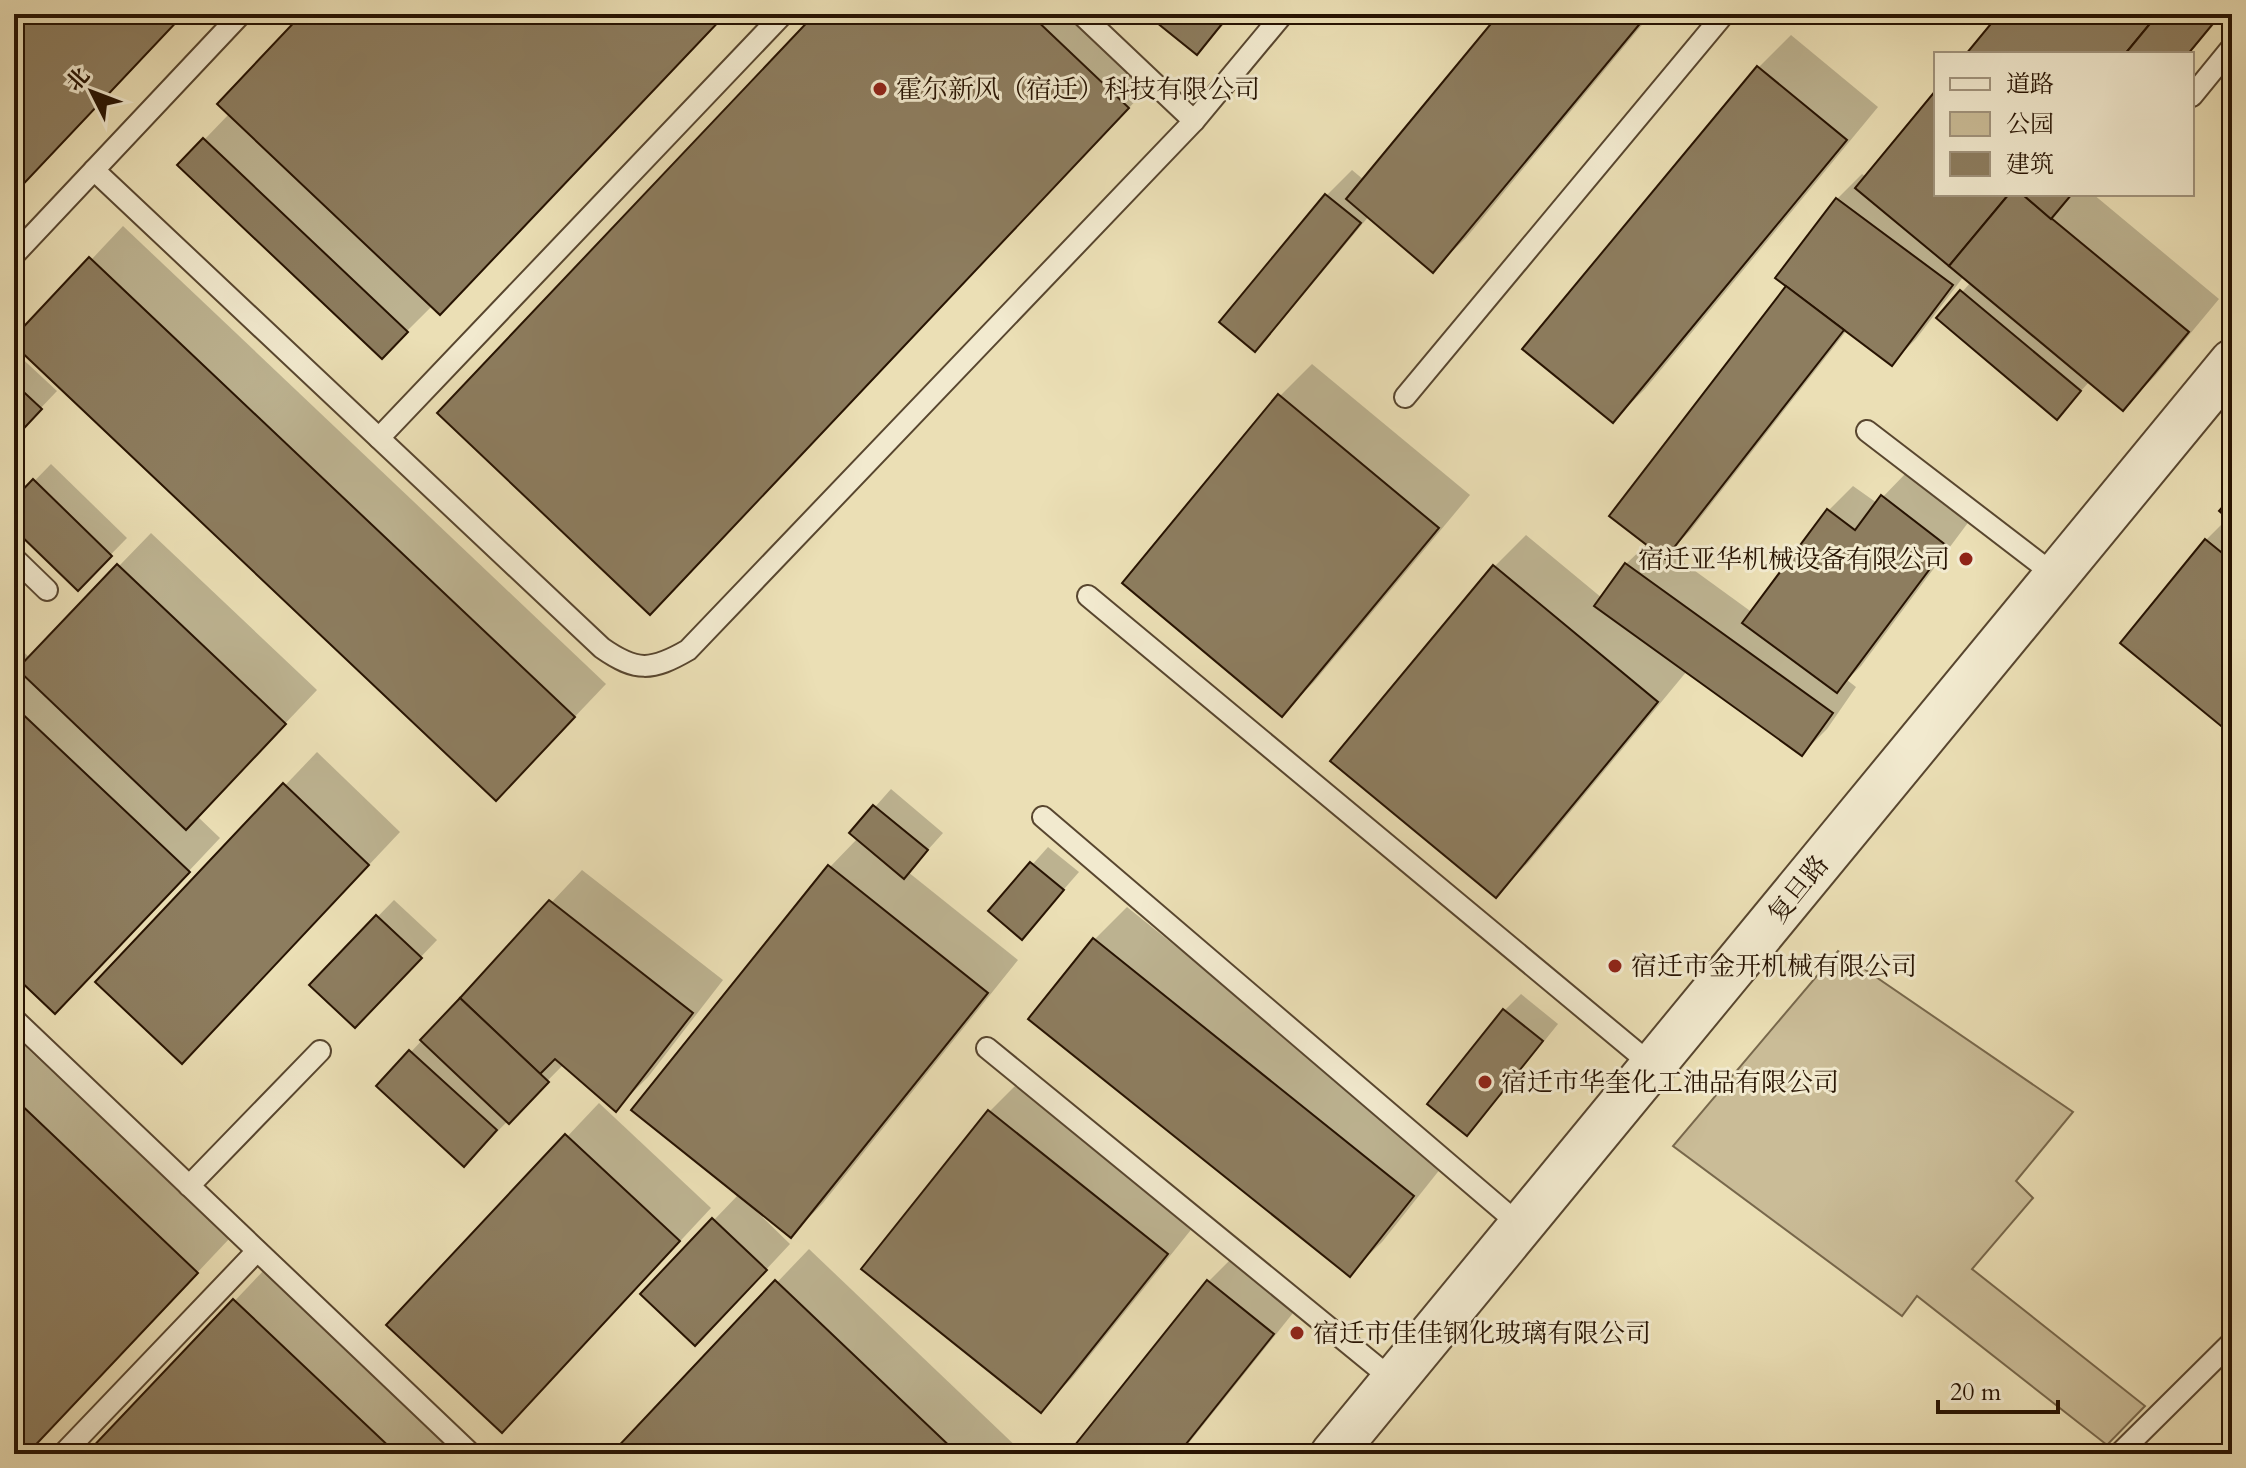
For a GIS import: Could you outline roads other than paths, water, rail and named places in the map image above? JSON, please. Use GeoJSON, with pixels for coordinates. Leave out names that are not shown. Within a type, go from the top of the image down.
{"type":"FeatureCollection","features":[{"type":"Feature","properties":{"kind":"street","name":"复旦路"},"geometry":{"type":"LineString","coordinates":[[1333,1454],[2232,362]]}},
{"type":"Feature","properties":{"kind":"lane"},"geometry":{"type":"LineString","coordinates":[[14,255],[241,14]]}},
{"type":"Feature","properties":{"kind":"lane"},"geometry":{"type":"LineString","coordinates":[[379,438],[783,14]]}},
{"type":"Feature","properties":{"kind":"lane"},"geometry":{"type":"LineString","coordinates":[[1081,14],[1194,121]]}},
{"type":"Feature","properties":{"kind":"lane"},"geometry":{"type":"LineString","coordinates":[[94,170],[602,648],[622,663],[646,668],[668,662],[688,650],[1194,121],[1283,14]]}},
{"type":"Feature","properties":{"kind":"lane"},"geometry":{"type":"LineString","coordinates":[[1405,397],[1724,14]]}},
{"type":"Feature","properties":{"kind":"lane"},"geometry":{"type":"LineString","coordinates":[[2194,94],[2232,47]]}},
{"type":"Feature","properties":{"kind":"lane"},"geometry":{"type":"LineString","coordinates":[[1867,431],[2056,576]]}},
{"type":"Feature","properties":{"kind":"lane"},"geometry":{"type":"LineString","coordinates":[[14,558],[47,590]]}},
{"type":"Feature","properties":{"kind":"lane"},"geometry":{"type":"LineString","coordinates":[[1088,596],[1653,1066]]}},
{"type":"Feature","properties":{"kind":"lane"},"geometry":{"type":"LineString","coordinates":[[1043,817],[1521,1226]]}},
{"type":"Feature","properties":{"kind":"lane"},"geometry":{"type":"LineString","coordinates":[[14,1019],[471,1454]]}},
{"type":"Feature","properties":{"kind":"lane"},"geometry":{"type":"LineString","coordinates":[[987,1048],[1393,1380]]}},
{"type":"Feature","properties":{"kind":"lane"},"geometry":{"type":"LineString","coordinates":[[189,1186],[320,1051]]}},
{"type":"Feature","properties":{"kind":"lane"},"geometry":{"type":"LineString","coordinates":[[63,1454],[257,1251]]}},
{"type":"Feature","properties":{"kind":"lane"},"geometry":{"type":"LineString","coordinates":[[2119,1454],[2232,1342]]}},
{"type":"Feature","properties":{"kind":"place","name":"霍尔新风（宿迁）科技有限公司"},"geometry":{"type":"Point","coordinates":[880,89]}},
{"type":"Feature","properties":{"kind":"place","name":"宿迁亚华机械设备有限公司"},"geometry":{"type":"Point","coordinates":[1966,559]}},
{"type":"Feature","properties":{"kind":"place","name":"宿迁市金开机械有限公司"},"geometry":{"type":"Point","coordinates":[1615,966]}},
{"type":"Feature","properties":{"kind":"place","name":"宿迁市华奎化工油品有限公司"},"geometry":{"type":"Point","coordinates":[1485,1082]}},
{"type":"Feature","properties":{"kind":"place","name":"宿迁市佳佳钢化玻璃有限公司"},"geometry":{"type":"Point","coordinates":[1297,1333]}}]}
